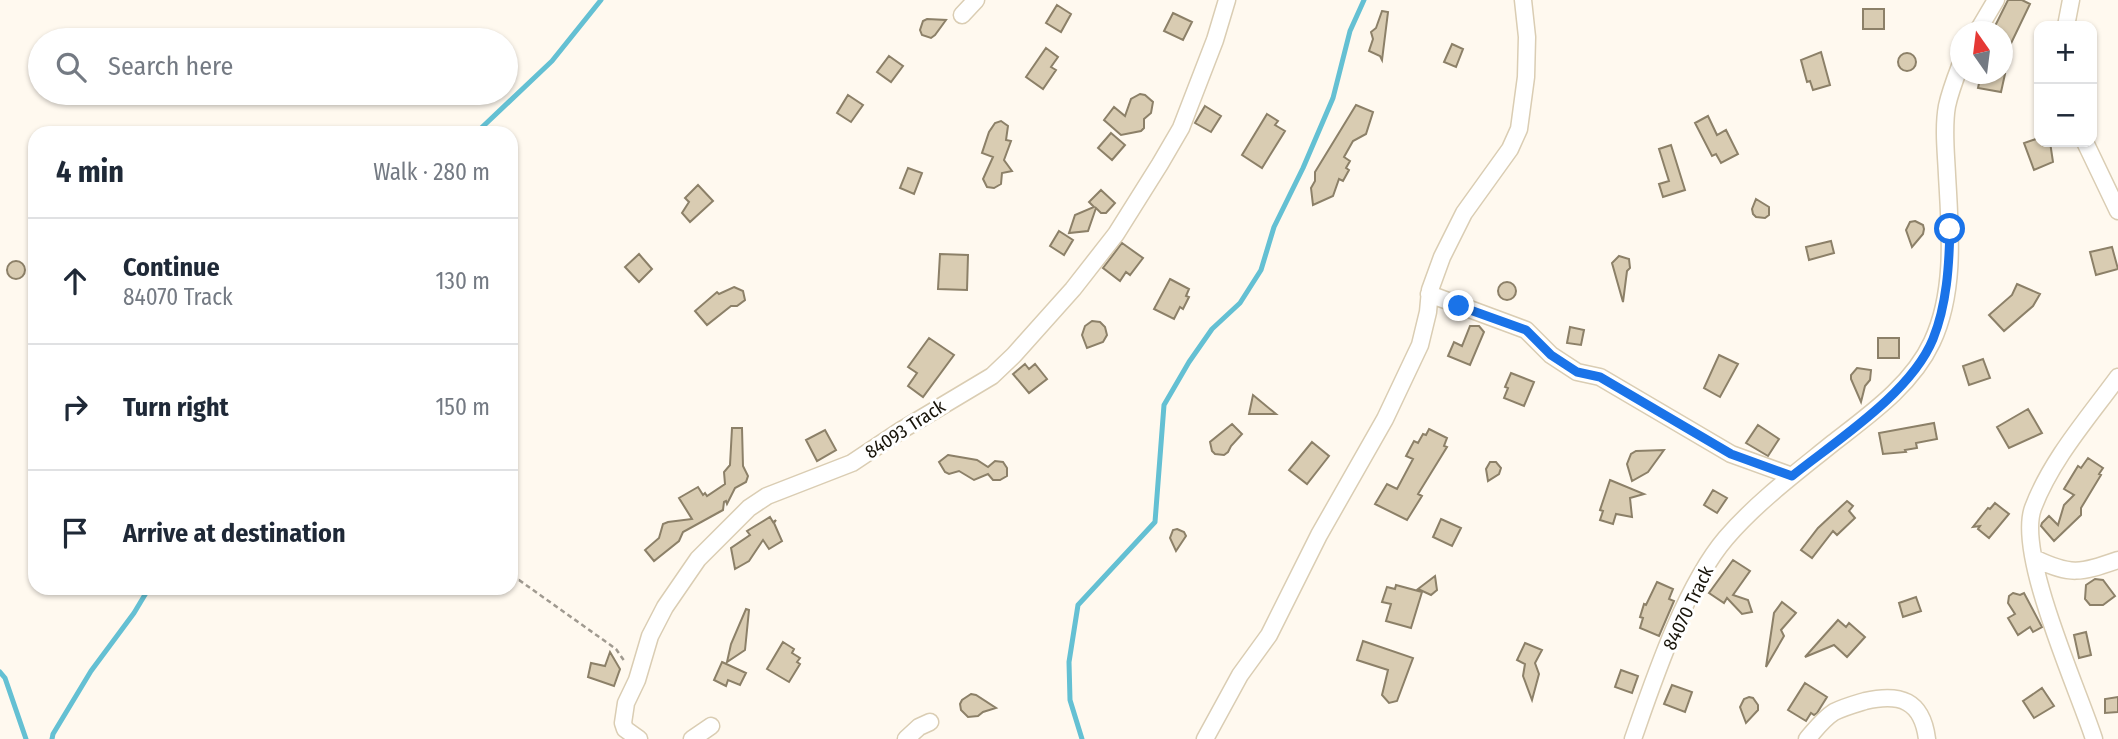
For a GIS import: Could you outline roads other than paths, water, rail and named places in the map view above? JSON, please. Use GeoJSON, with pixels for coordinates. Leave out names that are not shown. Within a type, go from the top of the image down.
{"type":"FeatureCollection","features":[{"type":"Feature","properties":{"kind":"street"},"geometry":{"type":"LineString","coordinates":[[962,15],[976,0]]}},
{"type":"Feature","properties":{"kind":"street","name":"84093 Track"},"geometry":{"type":"LineString","coordinates":[[639,739],[628,733],[623,723],[626,704],[637,681],[650,636],[665,607],[698,559],[749,508],[767,496],[852,463],[992,376],[1014,355],[1073,289],[1116,234],[1181,128],[1215,40],[1227,0]]}},
{"type":"Feature","properties":{"kind":"street"},"geometry":{"type":"LineString","coordinates":[[1205,739],[1240,676],[1269,635],[1314,544],[1396,398],[1420,345],[1434,276],[1464,213],[1510,149],[1519,129],[1526,77],[1524,0]]}},
{"type":"Feature","properties":{"kind":"street"},"geometry":{"type":"LineString","coordinates":[[1984,21],[1996,0]]}},
{"type":"Feature","properties":{"kind":"street"},"geometry":{"type":"LineString","coordinates":[[2067,21],[2071,0]]}},
{"type":"Feature","properties":{"kind":"street","name":"84070 Track"},"geometry":{"type":"LineString","coordinates":[[1633,739],[1691,592],[1726,539],[1792,476],[1883,404],[1917,366],[1932,342],[1941,314],[1949,270],[1950,229],[1945,135],[1947,107],[1955,84]]}},
{"type":"Feature","properties":{"kind":"street"},"geometry":{"type":"LineString","coordinates":[[2087,147],[2118,211]]}},
{"type":"Feature","properties":{"kind":"street"},"geometry":{"type":"LineString","coordinates":[[1429,294],[1526,330],[1551,355],[1577,372],[1600,377],[1731,454],[1792,476]]}},
{"type":"Feature","properties":{"kind":"street"},"geometry":{"type":"LineString","coordinates":[[2094,739],[2057,640],[2029,530],[2032,509],[2054,465],[2118,377]]}},
{"type":"Feature","properties":{"kind":"street"},"geometry":{"type":"LineString","coordinates":[[2034,558],[2056,569],[2074,572],[2086,571],[2118,560]]}},
{"type":"Feature","properties":{"kind":"street"},"geometry":{"type":"LineString","coordinates":[[1807,739],[1835,712],[1878,698],[1894,697],[1915,707],[1922,717],[1927,739]]}},
{"type":"Feature","properties":{"kind":"street"},"geometry":{"type":"LineString","coordinates":[[906,739],[919,727],[930,722]]}},
{"type":"Feature","properties":{"kind":"street"},"geometry":{"type":"LineString","coordinates":[[692,739],[710,726]]}},
{"type":"Feature","properties":{"kind":"waterway"},"geometry":{"type":"LineString","coordinates":[[518,93],[552,61],[601,0]]}},
{"type":"Feature","properties":{"kind":"waterway"},"geometry":{"type":"LineString","coordinates":[[1082,739],[1070,700],[1069,662],[1078,605],[1155,522],[1164,405],[1212,329],[1240,303],[1261,270],[1274,227],[1333,98],[1350,31],[1364,0]]}},
{"type":"Feature","properties":{"kind":"waterway"},"geometry":{"type":"LineString","coordinates":[[483,126],[506,105]]}},
{"type":"Feature","properties":{"kind":"waterway"},"geometry":{"type":"LineString","coordinates":[[52,739],[91,671],[145,595]]}},
{"type":"Feature","properties":{"kind":"waterway"},"geometry":{"type":"LineString","coordinates":[[0,672],[5,678],[26,739]]}}]}
